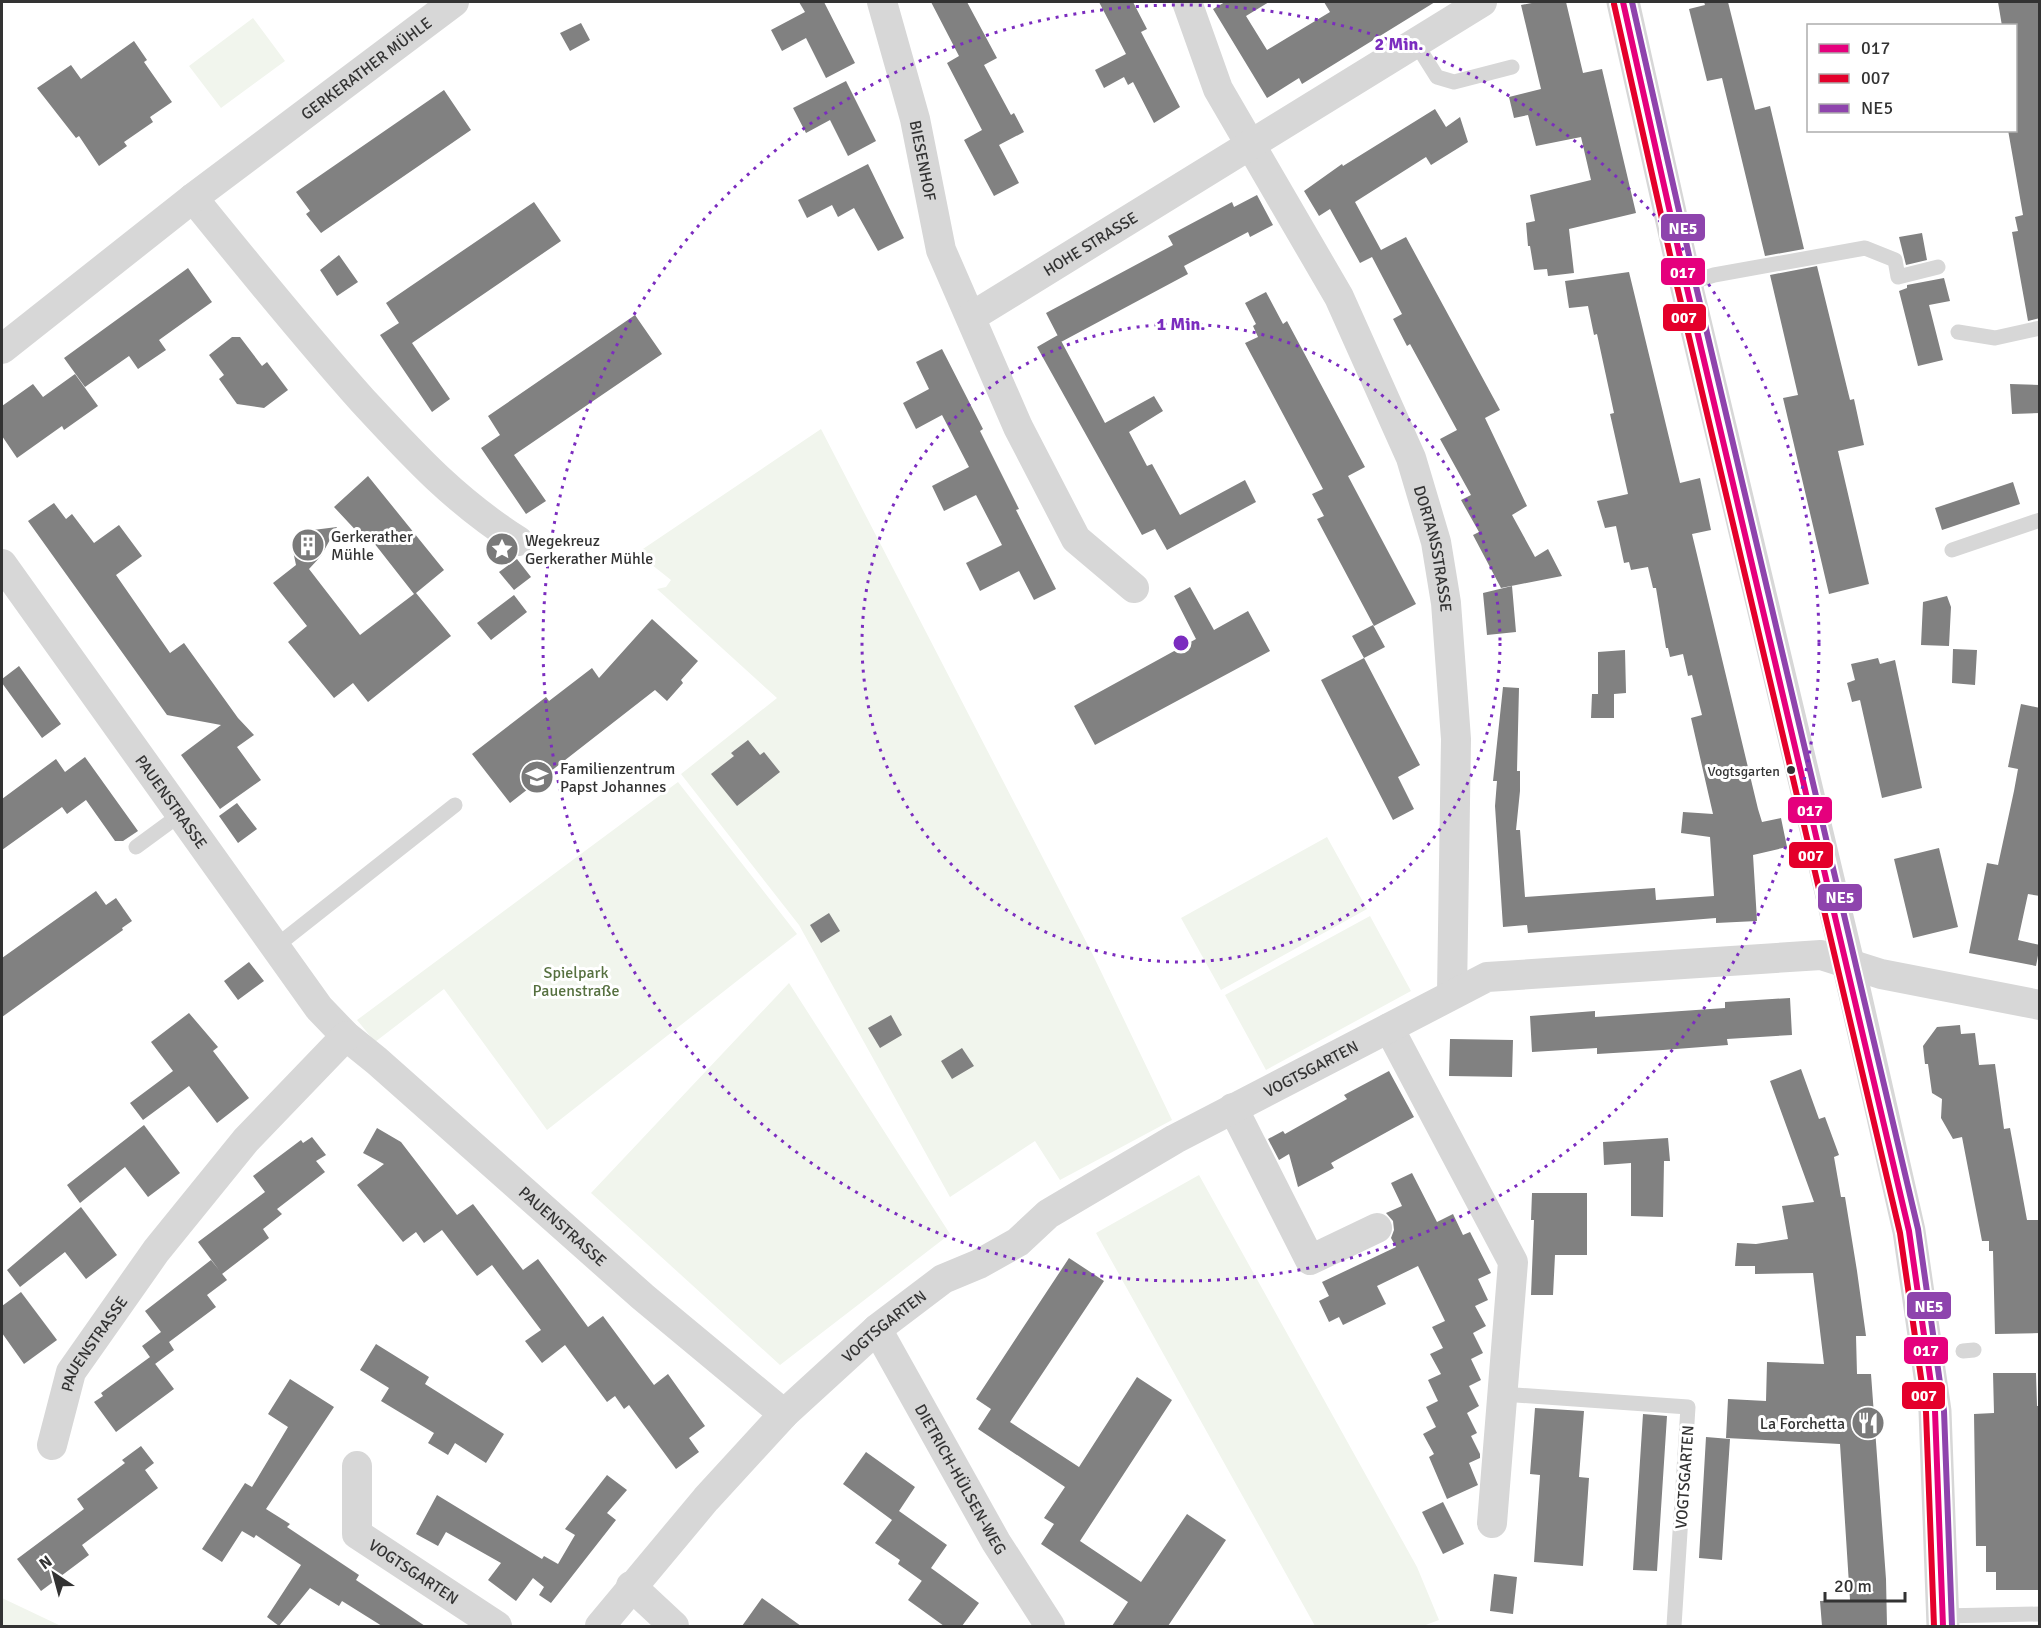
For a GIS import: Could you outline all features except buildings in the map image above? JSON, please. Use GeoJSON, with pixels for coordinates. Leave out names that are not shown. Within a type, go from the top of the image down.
{"type":"FeatureCollection","features":[{"type":"Feature","properties":{"kind":"street","name":"GERKERATHER MÜHLE"},"geometry":{"type":"LineString","coordinates":[[2,349],[193,198],[454,2]]}},
{"type":"Feature","properties":{"kind":"street","name":"BIESENHOF"},"geometry":{"type":"LineString","coordinates":[[882,2],[915,119],[941,250],[971,317]]}},
{"type":"Feature","properties":{"kind":"street"},"geometry":{"type":"LineString","coordinates":[[1188,2],[1218,89],[1250,144]]}},
{"type":"Feature","properties":{"kind":"street","name":"HOHE STRASSE"},"geometry":{"type":"LineString","coordinates":[[971,317],[1482,2]]}},
{"type":"Feature","properties":{"kind":"street"},"geometry":{"type":"LineString","coordinates":[[1623,2],[1686,284],[1848,963],[1909,1231],[1935,1411],[1943,1621]]}},
{"type":"Feature","properties":{"kind":"street","name":"DORTANSSTRASSE"},"geometry":{"type":"LineString","coordinates":[[1250,144],[1339,297],[1411,458],[1436,542],[1446,603],[1456,739],[1452,993]]}},
{"type":"Feature","properties":{"kind":"street"},"geometry":{"type":"LineString","coordinates":[[193,198],[307,338],[378,432],[480,516],[518,541]]}},
{"type":"Feature","properties":{"kind":"street"},"geometry":{"type":"LineString","coordinates":[[971,317],[1018,426],[1076,539],[1134,588]]}},
{"type":"Feature","properties":{"kind":"street","name":"PAUENSTRASSE"},"geometry":{"type":"LineString","coordinates":[[2,564],[319,1008],[346,1036],[643,1297],[784,1414]]}},
{"type":"Feature","properties":{"kind":"street","name":"VOGTSGARTEN"},"geometry":{"type":"LineString","coordinates":[[600,1626],[631,1586],[784,1414],[877,1329],[943,1279],[979,1264],[1018,1242],[1048,1214],[1233,1108],[1452,993],[1487,977],[1821,955],[1881,974],[2040,1005]]}},
{"type":"Feature","properties":{"kind":"street"},"geometry":{"type":"LineString","coordinates":[[1389,1028],[1513,1262],[1492,1523]]}},
{"type":"Feature","properties":{"kind":"street","name":"PAUENSTRASSE"},"geometry":{"type":"LineString","coordinates":[[52,1445],[71,1371],[156,1251],[246,1140],[346,1036]]}},
{"type":"Feature","properties":{"kind":"street"},"geometry":{"type":"LineString","coordinates":[[1233,1108],[1310,1260],[1377,1228]]}},
{"type":"Feature","properties":{"kind":"street","name":"DIETRICH-HÜLSEN-WEG"},"geometry":{"type":"LineString","coordinates":[[877,1329],[996,1542],[1050,1626]]}},
{"type":"Feature","properties":{"kind":"street","name":"VOGTSGARTEN"},"geometry":{"type":"LineString","coordinates":[[357,1466],[357,1534],[497,1626]]}},
{"type":"Feature","properties":{"kind":"street"},"geometry":{"type":"LineString","coordinates":[[631,1586],[674,1626]]}},
{"type":"Feature","properties":{"kind":"lane"},"geometry":{"type":"LineString","coordinates":[[1415,42],[1437,77],[1454,82],[1512,67]]}},
{"type":"Feature","properties":{"kind":"lane"},"geometry":{"type":"LineString","coordinates":[[1686,284],[1714,275],[1865,248],[1894,260],[1898,277],[1938,267]]}},
{"type":"Feature","properties":{"kind":"lane"},"geometry":{"type":"LineString","coordinates":[[1959,332],[1995,338],[2040,328]]}},
{"type":"Feature","properties":{"kind":"lane"},"geometry":{"type":"LineString","coordinates":[[1952,550],[2040,520]]}},
{"type":"Feature","properties":{"kind":"lane"},"geometry":{"type":"LineString","coordinates":[[275,947],[455,805]]}},
{"type":"Feature","properties":{"kind":"lane"},"geometry":{"type":"LineString","coordinates":[[136,847],[181,814]]}},
{"type":"Feature","properties":{"kind":"lane","name":"VOGTSGARTEN"},"geometry":{"type":"LineString","coordinates":[[1502,1394],[1688,1407],[1674,1626]]}},
{"type":"Feature","properties":{"kind":"lane"},"geometry":{"type":"LineString","coordinates":[[1943,1621],[2040,1614]]}},
{"type":"Feature","properties":{"kind":"green space"},"geometry":{"type":"Polygon","coordinates":[[[253,18],[285,61],[221,108],[189,66],[253,18]]]}},
{"type":"Feature","properties":{"kind":"green space"},"geometry":{"type":"Polygon","coordinates":[[[821,429],[1093,955],[1172,1120],[1060,1180],[1035,1141],[950,1197],[799,925],[681,774],[777,698],[657,589],[666,587],[671,580],[637,553],[821,429]]]}},
{"type":"Feature","properties":{"kind":"green space","name":"Spielpark Pauenstraße"},"geometry":{"type":"Polygon","coordinates":[[[678,782],[797,934],[547,1130],[444,989],[375,1042],[357,1020],[678,782]]]}},
{"type":"Feature","properties":{"kind":"green space"},"geometry":{"type":"Polygon","coordinates":[[[1327,837],[1367,909],[1221,990],[1181,918],[1327,837]]]}},
{"type":"Feature","properties":{"kind":"green space"},"geometry":{"type":"Polygon","coordinates":[[[1370,916],[1411,991],[1266,1070],[1225,995],[1370,916]]]}},
{"type":"Feature","properties":{"kind":"green space"},"geometry":{"type":"Polygon","coordinates":[[[789,983],[950,1234],[780,1365],[591,1193],[789,983]]]}},
{"type":"Feature","properties":{"kind":"green space"},"geometry":{"type":"Polygon","coordinates":[[[1199,1175],[1417,1567],[1439,1620],[1423,1626],[1315,1626],[1096,1233],[1199,1175]]]}},
{"type":"Feature","properties":{"kind":"green space"},"geometry":{"type":"Polygon","coordinates":[[[2,1598],[61,1626],[2,1626],[2,1598]]]}},
{"type":"Feature","properties":{"kind":"transit line","name":"017"},"geometry":{"type":"LineString","coordinates":[[1623,2],[1686,284],[1909,1231],[1935,1411],[1943,1626]]}},
{"type":"Feature","properties":{"kind":"transit line","name":"NE5"},"geometry":{"type":"LineString","coordinates":[[1632,2],[1695,282],[1918,1229],[1944,1411],[1952,1626]]}},
{"type":"Feature","properties":{"kind":"transit line","name":"007"},"geometry":{"type":"LineString","coordinates":[[1614,4],[1677,286],[1900,1233],[1926,1412],[1934,1626]]}},
{"type":"Feature","properties":{"kind":"place","name":"Gerkerather Mühle"},"geometry":{"type":"Point","coordinates":[308,545]}},
{"type":"Feature","properties":{"kind":"place","name":"Wegekreuz Gerkerather Mühle"},"geometry":{"type":"Point","coordinates":[502,549]}},
{"type":"Feature","properties":{"kind":"place","name":"Vogtsgarten"},"geometry":{"type":"Point","coordinates":[1791,770]}},
{"type":"Feature","properties":{"kind":"place","name":"Familienzentrum Papst Johannes"},"geometry":{"type":"Point","coordinates":[537,777]}},
{"type":"Feature","properties":{"kind":"place","name":"La Forchetta"},"geometry":{"type":"Point","coordinates":[1868,1423]}}]}
